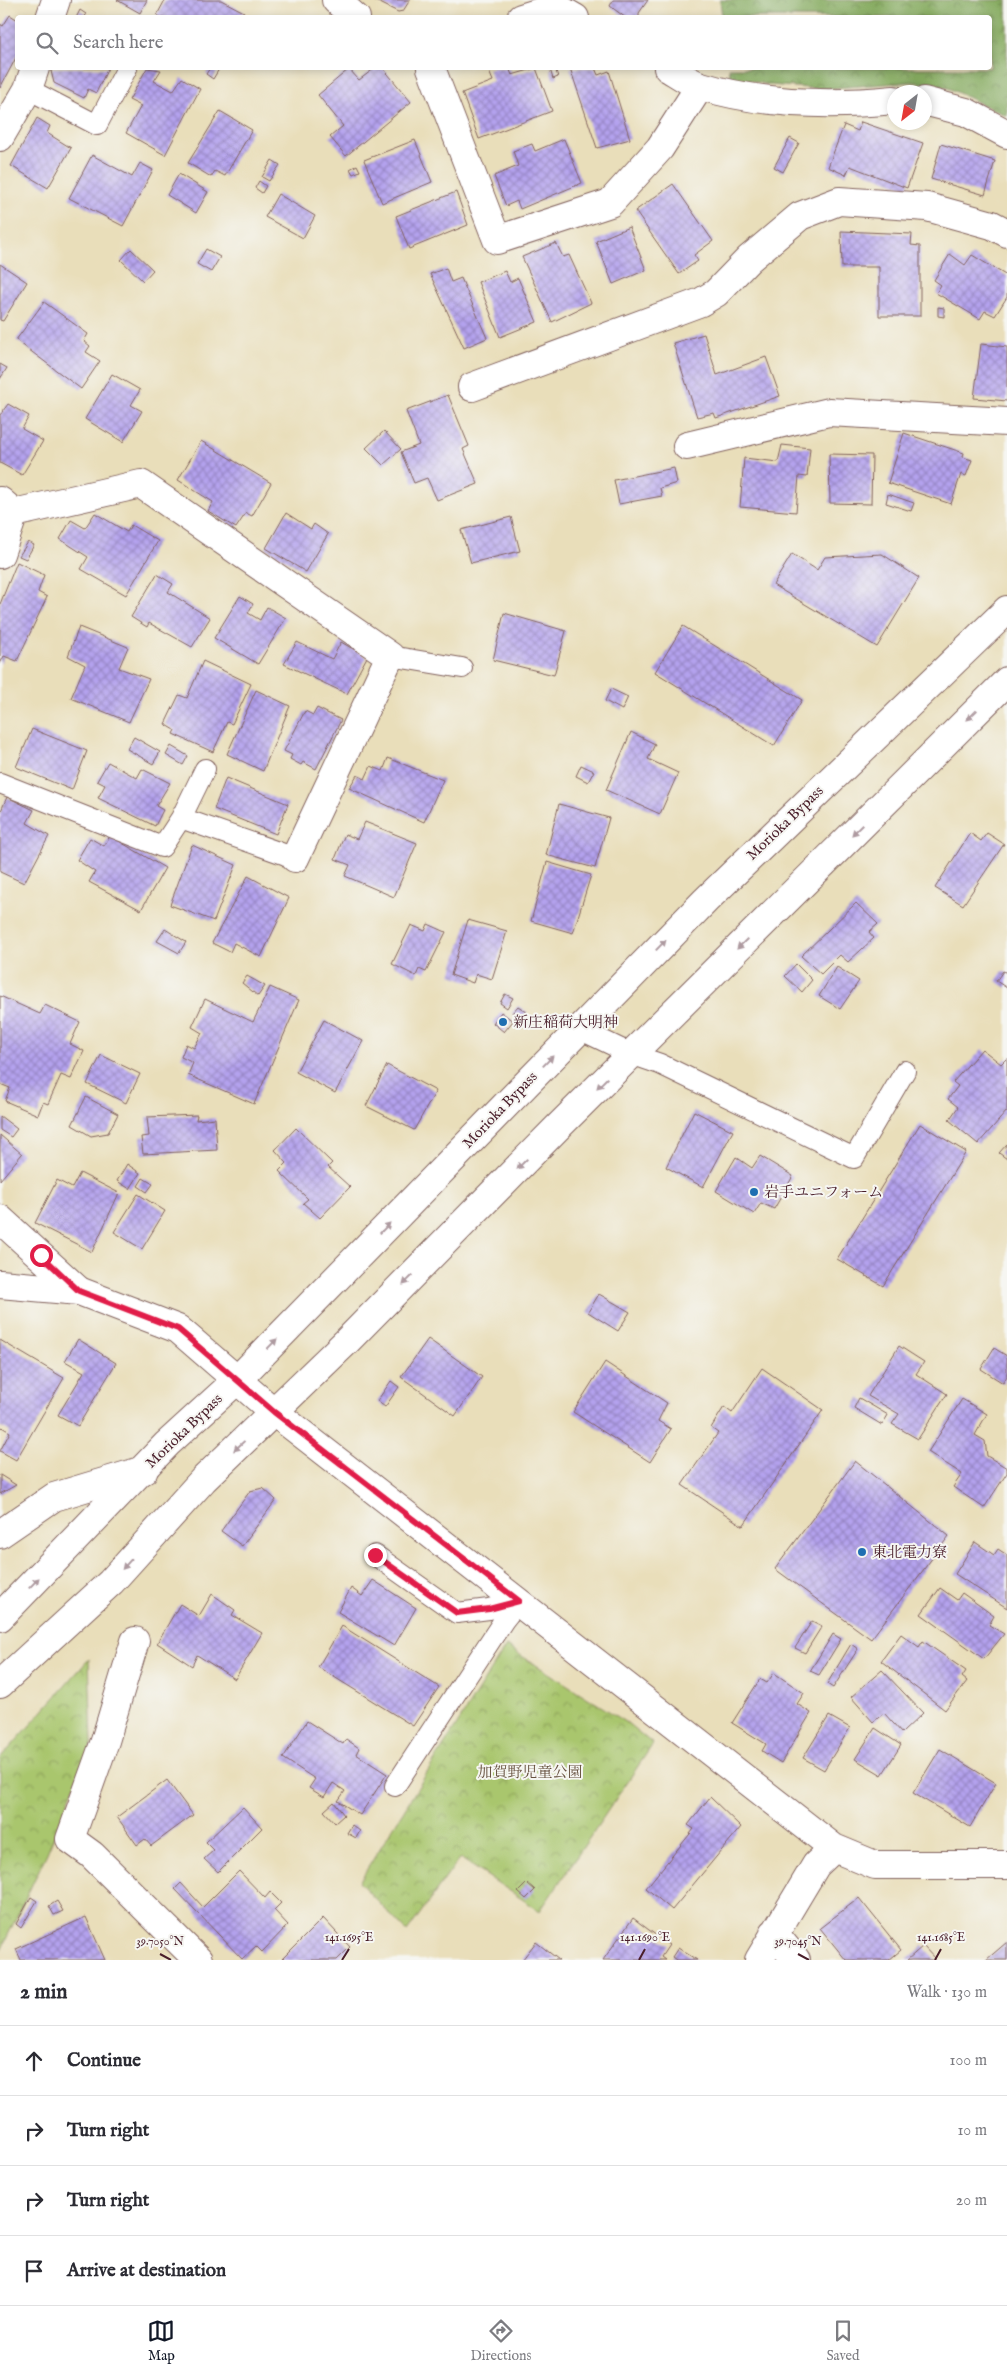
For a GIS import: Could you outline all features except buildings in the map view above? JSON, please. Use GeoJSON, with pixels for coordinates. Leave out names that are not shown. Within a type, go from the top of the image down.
{"type":"FeatureCollection","features":[{"type":"Feature","properties":{"kind":"main road"},"geometry":{"type":"LineString","coordinates":[[51,15],[56,0]]}},
{"type":"Feature","properties":{"kind":"main road"},"geometry":{"type":"LineString","coordinates":[[336,0],[353,15]]}},
{"type":"Feature","properties":{"kind":"main road"},"geometry":{"type":"LineString","coordinates":[[532,15],[558,8]]}},
{"type":"Feature","properties":{"kind":"main road"},"geometry":{"type":"LineString","coordinates":[[432,70],[498,240],[610,203],[660,148],[700,86]]}},
{"type":"Feature","properties":{"kind":"main road"},"geometry":{"type":"LineString","coordinates":[[672,70],[700,86],[746,96],[795,102],[848,104],[887,101]]}},
{"type":"Feature","properties":{"kind":"main road"},"geometry":{"type":"LineString","coordinates":[[0,137],[32,78]]}},
{"type":"Feature","properties":{"kind":"main road"},"geometry":{"type":"LineString","coordinates":[[932,103],[966,112],[1007,134]]}},
{"type":"Feature","properties":{"kind":"main road"},"geometry":{"type":"LineString","coordinates":[[472,387],[701,302],[716,292],[749,259],[800,216],[839,201],[927,206],[992,225],[1007,232]]}},
{"type":"Feature","properties":{"kind":"main road"},"geometry":{"type":"LineString","coordinates":[[687,446],[829,412],[1007,422]]}},
{"type":"Feature","properties":{"kind":"main road"},"geometry":{"type":"LineString","coordinates":[[0,554],[7,507],[141,484],[390,656],[295,858]]}},
{"type":"Feature","properties":{"kind":"main road","name":"Morioka Bypass"},"geometry":{"type":"LineString","coordinates":[[0,1617],[144,1470],[167,1444],[238,1379],[706,900],[1007,610]]}},
{"type":"Feature","properties":{"kind":"main road"},"geometry":{"type":"LineString","coordinates":[[0,1684],[111,1582],[203,1480],[274,1412],[1007,681]]}},
{"type":"Feature","properties":{"kind":"main road"},"geometry":{"type":"LineString","coordinates":[[0,1219],[79,1291]]}},
{"type":"Feature","properties":{"kind":"main road"},"geometry":{"type":"LineString","coordinates":[[0,1284],[79,1291],[178,1329],[274,1412],[834,1848],[875,1865],[1007,1865]]}},
{"type":"Feature","properties":{"kind":"main road"},"geometry":{"type":"LineString","coordinates":[[0,1534],[54,1497],[144,1470]]}},
{"type":"Feature","properties":{"kind":"main road"},"geometry":{"type":"LineString","coordinates":[[135,1641],[105,1741],[70,1839],[92,1855],[198,1960]]}},
{"type":"Feature","properties":{"kind":"main road"},"geometry":{"type":"LineString","coordinates":[[759,1960],[816,1865],[834,1848]]}},
{"type":"Feature","properties":{"kind":"main road"},"geometry":{"type":"LineString","coordinates":[[774,1933],[796,1960]]}},
{"type":"Feature","properties":{"kind":"lane"},"geometry":{"type":"LineString","coordinates":[[32,78],[97,125],[126,70]]}},
{"type":"Feature","properties":{"kind":"lane"},"geometry":{"type":"LineString","coordinates":[[390,656],[462,668]]}},
{"type":"Feature","properties":{"kind":"lane"},"geometry":{"type":"LineString","coordinates":[[0,783],[162,847],[181,818],[205,769]]}},
{"type":"Feature","properties":{"kind":"lane"},"geometry":{"type":"LineString","coordinates":[[181,818],[295,858]]}},
{"type":"Feature","properties":{"kind":"lane"},"geometry":{"type":"LineString","coordinates":[[579,1029],[631,1054],[660,1064],[854,1158],[905,1071]]}},
{"type":"Feature","properties":{"kind":"lane"},"geometry":{"type":"LineString","coordinates":[[375,1555],[457,1613],[489,1609],[519,1601]]}},
{"type":"Feature","properties":{"kind":"lane"},"geometry":{"type":"LineString","coordinates":[[395,1786],[504,1620],[519,1601]]}},
{"type":"Feature","properties":{"kind":"green space"},"geometry":{"type":"Polygon","coordinates":[[[720,0],[1007,0],[1007,116],[948,88],[912,82],[821,89],[769,85],[730,76],[729,70],[992,70],[992,15],[722,15],[720,0]]]}},
{"type":"Feature","properties":{"kind":"green space","name":"加賀野児童公園"},"geometry":{"type":"Polygon","coordinates":[[[506,1646],[626,1722],[653,1744],[540,1911],[460,1858],[407,1932],[359,1882],[506,1646]]]}},
{"type":"Feature","properties":{"kind":"green space"},"geometry":{"type":"Polygon","coordinates":[[[89,1659],[92,1743],[47,1853],[0,1952],[0,1759],[89,1659]]]}},
{"type":"Feature","properties":{"kind":"place","name":"新庄稲荷大明神"},"geometry":{"type":"Point","coordinates":[503,1022]}},
{"type":"Feature","properties":{"kind":"place","name":"岩手ユニフォーム"},"geometry":{"type":"Point","coordinates":[754,1192]}},
{"type":"Feature","properties":{"kind":"place","name":"東北電力寮"},"geometry":{"type":"Point","coordinates":[862,1552]}},
{"type":"Feature","properties":{"kind":"route"},"geometry":{"type":"LineString","coordinates":[[41,1255],[79,1291],[178,1329],[274,1412],[519,1601],[489,1609],[457,1613],[375,1555]]}}]}
